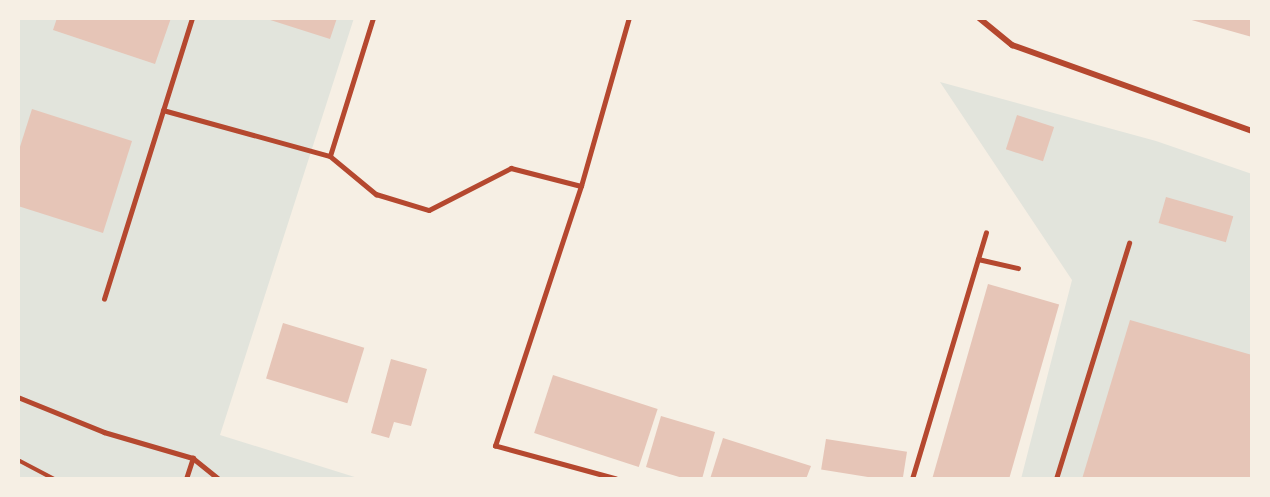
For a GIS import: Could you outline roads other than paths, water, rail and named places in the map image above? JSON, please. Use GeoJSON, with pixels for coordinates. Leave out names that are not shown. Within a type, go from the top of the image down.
{"type":"FeatureCollection","features":[{"type":"Feature","properties":{"kind":"street"},"geometry":{"type":"LineString","coordinates":[[979,18],[1012,45],[1252,131]]}},
{"type":"Feature","properties":{"kind":"lane"},"geometry":{"type":"LineString","coordinates":[[104,298],[192,18]]}},
{"type":"Feature","properties":{"kind":"lane"},"geometry":{"type":"LineString","coordinates":[[330,156],[373,18]]}},
{"type":"Feature","properties":{"kind":"lane"},"geometry":{"type":"LineString","coordinates":[[616,479],[495,446],[581,186],[629,18]]}},
{"type":"Feature","properties":{"kind":"lane"},"geometry":{"type":"LineString","coordinates":[[163,110],[330,156],[376,194],[429,210],[511,168],[581,186]]}},
{"type":"Feature","properties":{"kind":"lane"},"geometry":{"type":"LineString","coordinates":[[912,479],[986,233]]}},
{"type":"Feature","properties":{"kind":"lane"},"geometry":{"type":"LineString","coordinates":[[1056,479],[1129,243]]}},
{"type":"Feature","properties":{"kind":"lane"},"geometry":{"type":"LineString","coordinates":[[978,259],[1017,268]]}},
{"type":"Feature","properties":{"kind":"lane"},"geometry":{"type":"LineString","coordinates":[[18,397],[104,432],[193,458],[219,479]]}},
{"type":"Feature","properties":{"kind":"lane"},"geometry":{"type":"LineString","coordinates":[[186,479],[193,458]]}}]}
